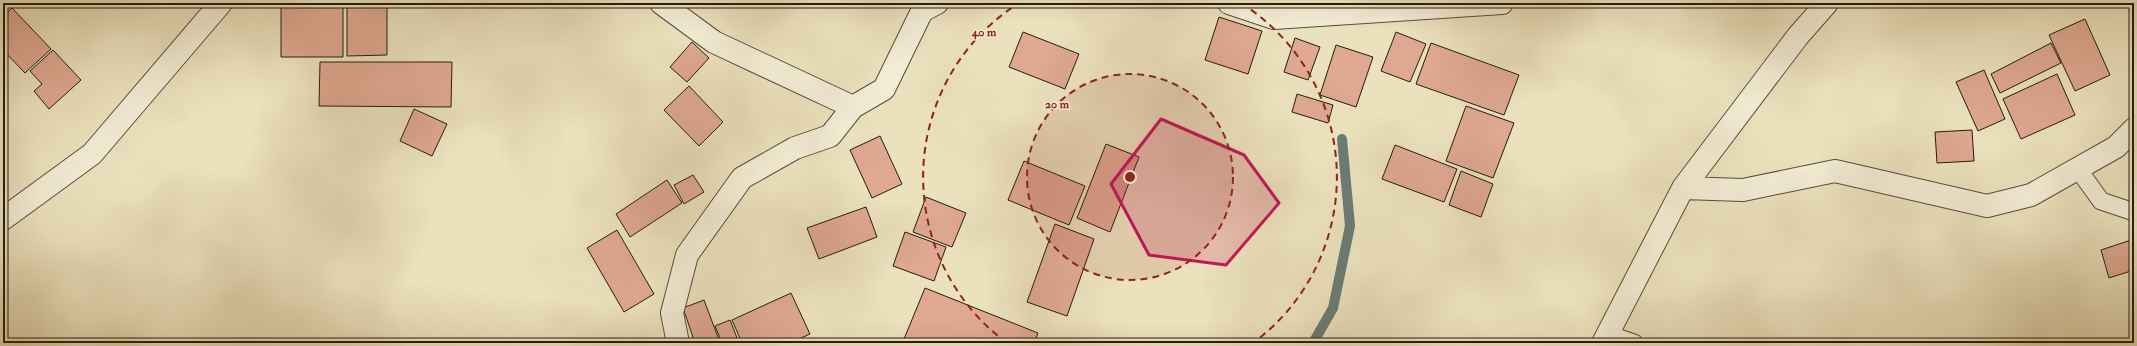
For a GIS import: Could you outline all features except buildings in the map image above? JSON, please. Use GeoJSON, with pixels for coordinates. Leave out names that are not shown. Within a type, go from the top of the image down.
{"type":"FeatureCollection","features":[{"type":"Feature","properties":{"kind":"street"},"geometry":{"type":"LineString","coordinates":[[3,219],[92,154],[221,3]]}},
{"type":"Feature","properties":{"kind":"street"},"geometry":{"type":"LineString","coordinates":[[661,3],[714,42],[853,107]]}},
{"type":"Feature","properties":{"kind":"street"},"geometry":{"type":"LineString","coordinates":[[678,343],[672,313],[686,255],[742,178],[795,148],[830,136],[853,107],[884,88],[922,11],[937,3]]}},
{"type":"Feature","properties":{"kind":"street"},"geometry":{"type":"LineString","coordinates":[[1230,3],[1274,18],[1502,3]]}},
{"type":"Feature","properties":{"kind":"street"},"geometry":{"type":"LineString","coordinates":[[1605,338],[1683,188],[1798,36],[1827,3]]}},
{"type":"Feature","properties":{"kind":"street"},"geometry":{"type":"LineString","coordinates":[[1683,188],[1743,190],[1835,171],[1987,206],[2031,195],[2116,147],[2134,129]]}},
{"type":"Feature","properties":{"kind":"lane"},"geometry":{"type":"LineString","coordinates":[[2078,169],[2101,201],[2134,212]]}},
{"type":"Feature","properties":{"kind":"lane"},"geometry":{"type":"LineString","coordinates":[[1605,338],[1634,343]]}},
{"type":"Feature","properties":{"kind":"highlighted area"},"geometry":{"type":"Polygon","coordinates":[[[1161,119],[1244,155],[1279,203],[1226,265],[1149,255],[1111,184],[1161,119]]]}},
{"type":"Feature","properties":{"kind":"waterway"},"geometry":{"type":"LineString","coordinates":[[1313,343],[1333,308],[1350,226],[1342,139]]}}]}
